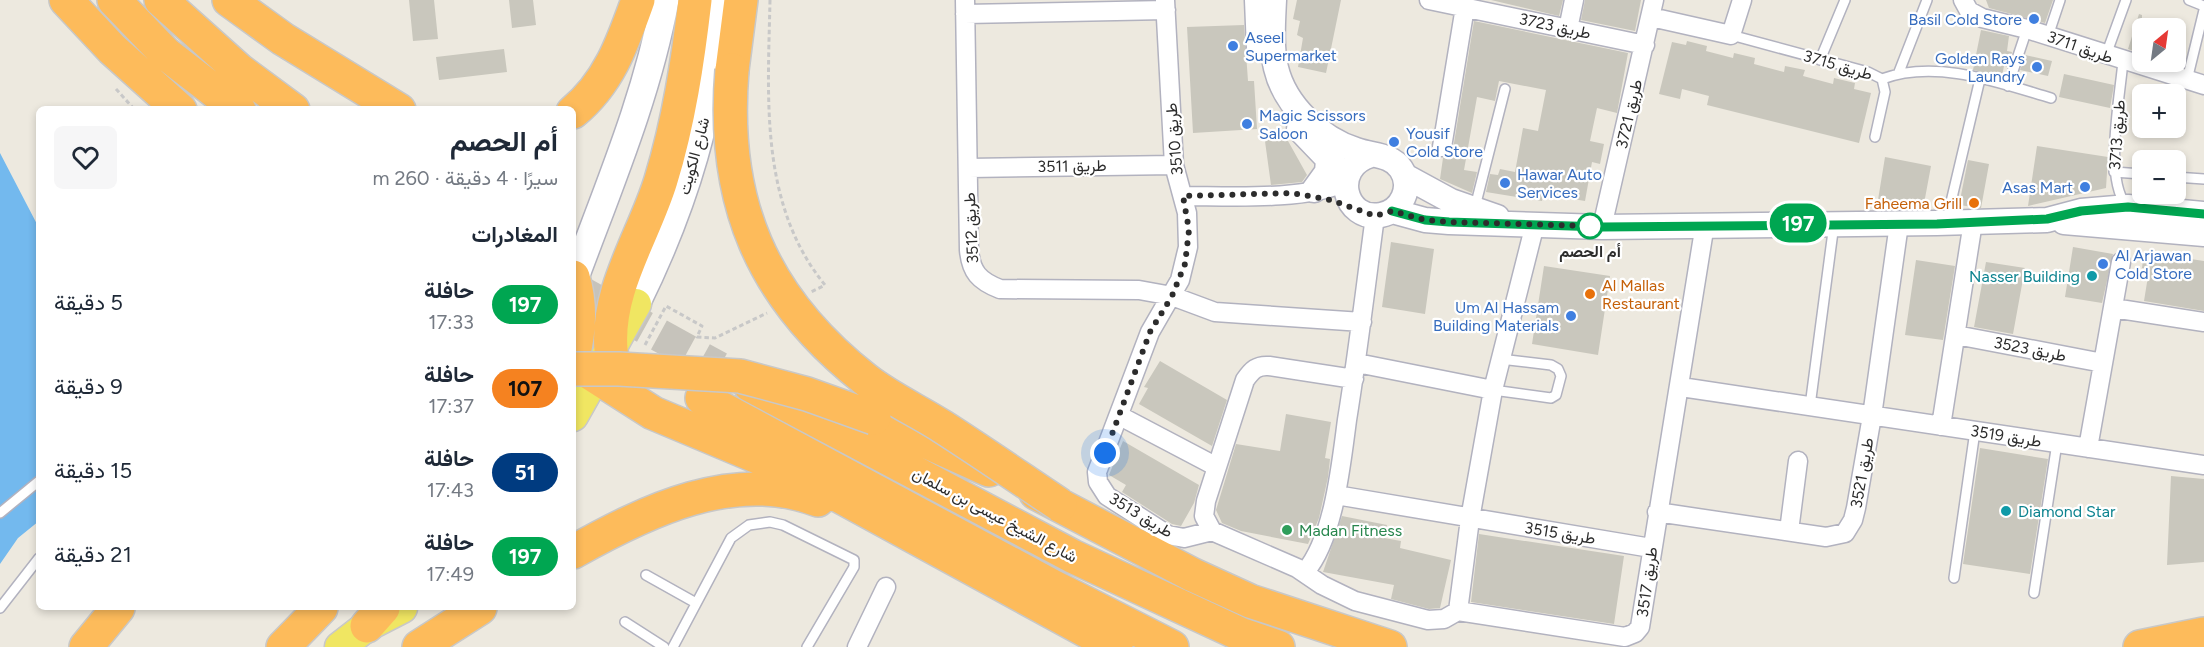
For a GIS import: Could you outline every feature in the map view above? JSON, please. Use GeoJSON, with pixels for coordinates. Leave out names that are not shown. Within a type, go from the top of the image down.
{"type":"FeatureCollection","features":[{"type":"Feature","properties":{"kind":"highway"},"geometry":{"type":"LineString","coordinates":[[66,0],[112,49],[175,106]]}},
{"type":"Feature","properties":{"kind":"highway"},"geometry":{"type":"LineString","coordinates":[[114,0],[165,53],[234,106]]}},
{"type":"Feature","properties":{"kind":"highway"},"geometry":{"type":"LineString","coordinates":[[161,0],[239,70],[288,106]]}},
{"type":"Feature","properties":{"kind":"highway"},"geometry":{"type":"LineString","coordinates":[[216,0],[271,45],[355,106]]}},
{"type":"Feature","properties":{"kind":"highway"},"geometry":{"type":"LineString","coordinates":[[229,0],[283,39],[392,106]]}},
{"type":"Feature","properties":{"kind":"highway"},"geometry":{"type":"LineString","coordinates":[[576,109],[601,85],[615,60],[638,0]]}},
{"type":"Feature","properties":{"kind":"highway"},"geometry":{"type":"LineString","coordinates":[[590,356],[661,180],[686,76],[695,0]]}},
{"type":"Feature","properties":{"kind":"highway"},"geometry":{"type":"LineString","coordinates":[[741,0],[729,111],[733,176],[752,235],[771,276],[798,313],[827,346],[867,381],[1060,505]]}},
{"type":"Feature","properties":{"kind":"highway"},"geometry":{"type":"LineString","coordinates":[[144,79],[168,106]]}},
{"type":"Feature","properties":{"kind":"highway"},"geometry":{"type":"LineString","coordinates":[[576,290],[590,356],[653,413],[801,475],[901,532],[1116,647]]}},
{"type":"Feature","properties":{"kind":"highway"},"geometry":{"type":"LineString","coordinates":[[590,356],[636,303]]}},
{"type":"Feature","properties":{"kind":"highway"},"geometry":{"type":"LineString","coordinates":[[590,356],[639,369],[740,376],[807,394],[914,435],[1060,505],[1163,560],[1250,601],[1390,647]]}},
{"type":"Feature","properties":{"kind":"highway","name":"شارع الشيخ عيسى بن سلمان"},"geometry":{"type":"LineString","coordinates":[[719,368],[1072,556],[1229,629],[1278,647]]}},
{"type":"Feature","properties":{"kind":"highway"},"geometry":{"type":"LineString","coordinates":[[702,398],[1054,587],[1172,647]]}},
{"type":"Feature","properties":{"kind":"highway"},"geometry":{"type":"LineString","coordinates":[[576,551],[681,502],[742,488],[775,488],[812,498],[901,532]]}},
{"type":"Feature","properties":{"kind":"highway"},"geometry":{"type":"LineString","coordinates":[[87,646],[116,610]]}},
{"type":"Feature","properties":{"kind":"highway"},"geometry":{"type":"LineString","coordinates":[[284,647],[319,610]]}},
{"type":"Feature","properties":{"kind":"highway"},"geometry":{"type":"LineString","coordinates":[[419,647],[477,610]]}},
{"type":"Feature","properties":{"kind":"highway"},"geometry":{"type":"LineString","coordinates":[[2140,647],[2204,634]]}},
{"type":"Feature","properties":{"kind":"main road"},"geometry":{"type":"LineString","coordinates":[[576,272],[630,129],[659,32],[665,0]]}},
{"type":"Feature","properties":{"kind":"main road","name":"شارع الكويت"},"geometry":{"type":"LineString","coordinates":[[636,303],[668,237],[683,196],[706,110],[723,0]]}},
{"type":"Feature","properties":{"kind":"main road"},"geometry":{"type":"LineString","coordinates":[[576,405],[590,356]]}},
{"type":"Feature","properties":{"kind":"main road"},"geometry":{"type":"LineString","coordinates":[[284,647],[331,610]]}},
{"type":"Feature","properties":{"kind":"main road"},"geometry":{"type":"LineString","coordinates":[[339,647],[375,617],[396,610]]}},
{"type":"Feature","properties":{"kind":"street"},"geometry":{"type":"LineString","coordinates":[[1257,0],[1259,56],[1292,120],[1346,180],[1351,202],[1375,212],[1403,200],[1406,184],[1401,169],[1388,158],[1371,155],[1334,141],[1300,112],[1274,83],[1274,0]]}},
{"type":"Feature","properties":{"kind":"street","name":"طريق 3723"},"geometry":{"type":"LineString","coordinates":[[1429,0],[1476,6],[1645,45]]}},
{"type":"Feature","properties":{"kind":"street"},"geometry":{"type":"LineString","coordinates":[[1568,29],[1574,0]]}},
{"type":"Feature","properties":{"kind":"street"},"geometry":{"type":"LineString","coordinates":[[1653,8],[1731,35],[1742,0]]}},
{"type":"Feature","properties":{"kind":"street","name":"طريق 3711"},"geometry":{"type":"LineString","coordinates":[[1961,2],[1982,18],[2027,29],[2196,82]]}},
{"type":"Feature","properties":{"kind":"street","name":"طريق 3512"},"geometry":{"type":"LineString","coordinates":[[1166,5],[965,7],[970,259],[974,272],[988,285],[1016,290],[1139,290],[1172,296]]}},
{"type":"Feature","properties":{"kind":"street","name":"طريق 3510"},"geometry":{"type":"LineString","coordinates":[[1166,5],[1174,165],[1187,213],[1188,247],[1180,280],[1172,296]]}},
{"type":"Feature","properties":{"kind":"street"},"geometry":{"type":"LineString","coordinates":[[1442,147],[1476,6]]}},
{"type":"Feature","properties":{"kind":"street","name":"طريق 3721"},"geometry":{"type":"LineString","coordinates":[[1602,227],[1653,8]]}},
{"type":"Feature","properties":{"kind":"street"},"geometry":{"type":"LineString","coordinates":[[1183,196],[1303,192],[1346,180],[1355,163],[1371,155]]}},
{"type":"Feature","properties":{"kind":"street"},"geometry":{"type":"LineString","coordinates":[[1303,192],[1327,172],[1328,160]]}},
{"type":"Feature","properties":{"kind":"street","name":"طريق 3511"},"geometry":{"type":"LineString","coordinates":[[969,168],[1174,165]]}},
{"type":"Feature","properties":{"kind":"street"},"geometry":{"type":"LineString","coordinates":[[1405,176],[1435,193],[1474,209],[1527,224]]}},
{"type":"Feature","properties":{"kind":"street"},"geometry":{"type":"LineString","coordinates":[[1303,192],[1375,212],[1425,220],[1602,227],[1973,222],[2047,219],[2081,211],[2128,207],[2204,214]]}},
{"type":"Feature","properties":{"kind":"street"},"geometry":{"type":"LineString","coordinates":[[1375,212],[1362,322],[1355,371],[1336,495],[1318,553],[1305,573],[1212,531],[1204,516],[1206,501],[1245,380],[1256,367],[1355,371],[1493,390]]}},
{"type":"Feature","properties":{"kind":"street"},"geometry":{"type":"LineString","coordinates":[[2047,219],[2079,225],[2204,234]]}},
{"type":"Feature","properties":{"kind":"street"},"geometry":{"type":"LineString","coordinates":[[1941,426],[1973,222]]}},
{"type":"Feature","properties":{"kind":"street"},"geometry":{"type":"LineString","coordinates":[[1458,611],[1470,519],[1493,390],[1527,224]]}},
{"type":"Feature","properties":{"kind":"street","name":"طريق 3517"},"geometry":{"type":"LineString","coordinates":[[1305,573],[1322,585],[1355,601],[1417,617],[1436,620],[1458,611],[1625,637],[1635,633],[1640,627],[1705,224]]}},
{"type":"Feature","properties":{"kind":"street","name":"طريق 3521"},"geometry":{"type":"LineString","coordinates":[[1657,512],[1835,537],[1845,533],[1856,508],[1872,416],[1899,224]]}},
{"type":"Feature","properties":{"kind":"street"},"geometry":{"type":"LineString","coordinates":[[2088,448],[2121,262]]}},
{"type":"Feature","properties":{"kind":"street"},"geometry":{"type":"LineString","coordinates":[[1172,296],[1215,312],[1362,322]]}},
{"type":"Feature","properties":{"kind":"street","name":"طريق 3513"},"geometry":{"type":"LineString","coordinates":[[1172,296],[1150,332],[1097,472],[1102,490],[1107,496],[1168,535],[1184,538],[1212,531]]}},
{"type":"Feature","properties":{"kind":"street"},"geometry":{"type":"LineString","coordinates":[[2113,308],[2204,322]]}},
{"type":"Feature","properties":{"kind":"street","name":"طريق 3523"},"geometry":{"type":"LineString","coordinates":[[1956,335],[2103,363]]}},
{"type":"Feature","properties":{"kind":"street","name":"طريق 3519"},"geometry":{"type":"LineString","coordinates":[[1680,387],[2088,448],[2203,462]]}},
{"type":"Feature","properties":{"kind":"street"},"geometry":{"type":"LineString","coordinates":[[1120,416],[1217,466]]}},
{"type":"Feature","properties":{"kind":"street"},"geometry":{"type":"LineString","coordinates":[[1789,531],[1798,461]]}},
{"type":"Feature","properties":{"kind":"street","name":"طريق 3515"},"geometry":{"type":"LineString","coordinates":[[1336,495],[1651,548]]}},
{"type":"Feature","properties":{"kind":"street"},"geometry":{"type":"LineString","coordinates":[[857,647],[886,587]]}},
{"type":"Feature","properties":{"kind":"lane"},"geometry":{"type":"LineString","coordinates":[[1899,72],[1927,0]]}},
{"type":"Feature","properties":{"kind":"lane"},"geometry":{"type":"LineString","coordinates":[[2048,36],[2060,0]]}},
{"type":"Feature","properties":{"kind":"lane","name":"طريق 3713"},"geometry":{"type":"LineString","coordinates":[[2126,0],[2114,58],[2114,172],[2118,193],[2128,207]]}},
{"type":"Feature","properties":{"kind":"lane"},"geometry":{"type":"LineString","coordinates":[[2188,0],[2204,8],[2196,82]]}},
{"type":"Feature","properties":{"kind":"lane"},"geometry":{"type":"LineString","coordinates":[[1820,60],[1841,1]]}},
{"type":"Feature","properties":{"kind":"lane"},"geometry":{"type":"LineString","coordinates":[[2008,86],[2027,29]]}},
{"type":"Feature","properties":{"kind":"lane","name":"طريق 3715"},"geometry":{"type":"LineString","coordinates":[[1731,35],[1868,72],[1882,79],[1899,72],[1930,70],[1980,79],[2051,98]]}},
{"type":"Feature","properties":{"kind":"lane"},"geometry":{"type":"LineString","coordinates":[[1875,137],[1885,92],[1882,79]]}},
{"type":"Feature","properties":{"kind":"lane"},"geometry":{"type":"LineString","coordinates":[[1946,223],[1980,79]]}},
{"type":"Feature","properties":{"kind":"lane"},"geometry":{"type":"LineString","coordinates":[[1474,209],[1505,89]]}},
{"type":"Feature","properties":{"kind":"lane"},"geometry":{"type":"LineString","coordinates":[[2114,172],[2132,173]]}},
{"type":"Feature","properties":{"kind":"lane"},"geometry":{"type":"LineString","coordinates":[[2186,178],[2204,179]]}},
{"type":"Feature","properties":{"kind":"lane"},"geometry":{"type":"LineString","coordinates":[[1810,406],[1834,223]]}},
{"type":"Feature","properties":{"kind":"lane"},"geometry":{"type":"LineString","coordinates":[[1493,390],[1551,398],[1556,395],[1561,376],[1558,369],[1551,365],[1500,359]]}},
{"type":"Feature","properties":{"kind":"lane"},"geometry":{"type":"LineString","coordinates":[[1953,578],[1975,431]]}},
{"type":"Feature","properties":{"kind":"lane"},"geometry":{"type":"LineString","coordinates":[[2034,593],[2057,443]]}},
{"type":"Feature","properties":{"kind":"lane"},"geometry":{"type":"LineString","coordinates":[[0,513],[36,483]]}},
{"type":"Feature","properties":{"kind":"lane"},"geometry":{"type":"LineString","coordinates":[[673,647],[731,538],[737,532],[759,522],[783,525],[854,560],[854,567],[807,647]]}},
{"type":"Feature","properties":{"kind":"lane"},"geometry":{"type":"LineString","coordinates":[[0,608],[36,562]]}},
{"type":"Feature","properties":{"kind":"lane"},"geometry":{"type":"LineString","coordinates":[[646,575],[696,603]]}},
{"type":"Feature","properties":{"kind":"lane"},"geometry":{"type":"LineString","coordinates":[[625,622],[664,647]]}},
{"type":"Feature","properties":{"kind":"water"},"geometry":{"type":"Polygon","coordinates":[[[0,153],[36,222],[36,523],[18,538],[0,564],[0,153]]]}},
{"type":"Feature","properties":{"kind":"building"},"geometry":{"type":"Polygon","coordinates":[[[409,0],[434,0],[438,39],[413,41],[409,0]]]}},
{"type":"Feature","properties":{"kind":"building"},"geometry":{"type":"Polygon","coordinates":[[[509,0],[533,0],[536,25],[512,28],[509,0]]]}},
{"type":"Feature","properties":{"kind":"building"},"geometry":{"type":"Polygon","coordinates":[[[1297,0],[1341,0],[1326,73],[1298,67],[1303,38],[1297,35],[1300,21],[1293,19],[1297,0]]]}},
{"type":"Feature","properties":{"kind":"building"},"geometry":{"type":"Polygon","coordinates":[[[1491,0],[1563,0],[1559,16],[1491,0]]]}},
{"type":"Feature","properties":{"kind":"building"},"geometry":{"type":"Polygon","coordinates":[[[1585,0],[1641,0],[1635,31],[1581,20],[1585,0]]]}},
{"type":"Feature","properties":{"kind":"building"},"geometry":{"type":"Polygon","coordinates":[[[1986,0],[2053,0],[2045,23],[1989,8],[1986,0]]]}},
{"type":"Feature","properties":{"kind":"building"},"geometry":{"type":"Polygon","coordinates":[[[1474,21],[1628,53],[1617,113],[1597,108],[1590,141],[1604,144],[1600,164],[1592,162],[1585,201],[1543,194],[1542,201],[1486,192],[1490,174],[1498,175],[1500,169],[1515,172],[1523,128],[1538,131],[1546,90],[1499,81],[1495,101],[1477,97],[1464,170],[1477,172],[1472,193],[1440,179],[1443,158],[1450,155],[1453,149],[1474,21]]]}},
{"type":"Feature","properties":{"kind":"building"},"geometry":{"type":"Polygon","coordinates":[[[1244,25],[1248,81],[1254,81],[1257,129],[1193,133],[1187,27],[1244,25]]]}},
{"type":"Feature","properties":{"kind":"building"},"geometry":{"type":"Polygon","coordinates":[[[1981,30],[2009,36],[2007,51],[2012,52],[2007,67],[2004,66],[2002,76],[1973,70],[1981,30]]]}},
{"type":"Feature","properties":{"kind":"building"},"geometry":{"type":"Polygon","coordinates":[[[2132,36],[2132,50],[2128,49],[2132,36]]]}},
{"type":"Feature","properties":{"kind":"building"},"geometry":{"type":"Polygon","coordinates":[[[1687,41],[1707,46],[1706,51],[1733,58],[1734,53],[1755,58],[1754,64],[1784,72],[1785,66],[1805,70],[1803,76],[1833,84],[1834,78],[1855,83],[1854,89],[1871,93],[1859,143],[1707,105],[1709,96],[1682,89],[1680,99],[1659,94],[1672,42],[1686,45],[1687,41]]]}},
{"type":"Feature","properties":{"kind":"building"},"geometry":{"type":"Polygon","coordinates":[[[504,49],[507,72],[439,80],[436,57],[504,49]]]}},
{"type":"Feature","properties":{"kind":"building"},"geometry":{"type":"Polygon","coordinates":[[[2025,55],[2052,61],[2048,76],[2020,70],[2025,55]]]}},
{"type":"Feature","properties":{"kind":"building"},"geometry":{"type":"Polygon","coordinates":[[[2064,74],[2114,85],[2110,108],[2059,97],[2064,74]]]}},
{"type":"Feature","properties":{"kind":"building"},"geometry":{"type":"Polygon","coordinates":[[[1283,132],[1307,175],[1302,182],[1271,185],[1264,134],[1283,132]]]}},
{"type":"Feature","properties":{"kind":"building"},"geometry":{"type":"Polygon","coordinates":[[[2037,146],[2108,157],[2106,188],[2028,206],[2037,146]]]}},
{"type":"Feature","properties":{"kind":"building"},"geometry":{"type":"Polygon","coordinates":[[[1885,157],[1931,166],[1923,209],[1903,207],[1895,209],[1877,206],[1885,157]]]}},
{"type":"Feature","properties":{"kind":"building"},"geometry":{"type":"Polygon","coordinates":[[[1968,160],[1989,164],[1981,208],[1959,205],[1968,160]]]}},
{"type":"Feature","properties":{"kind":"building"},"geometry":{"type":"Polygon","coordinates":[[[1391,242],[1434,249],[1425,314],[1382,307],[1391,242]]]}},
{"type":"Feature","properties":{"kind":"building","name":"Nasser Building"},"geometry":{"type":"Polygon","coordinates":[[[2073,247],[2113,254],[2102,303],[2065,297],[2073,247]]]}},
{"type":"Feature","properties":{"kind":"building"},"geometry":{"type":"Polygon","coordinates":[[[2144,252],[2204,261],[2204,311],[2144,301],[2149,270],[2142,268],[2144,252]]]}},
{"type":"Feature","properties":{"kind":"building"},"geometry":{"type":"Polygon","coordinates":[[[1916,260],[1955,266],[1943,340],[1905,335],[1916,260]]]}},
{"type":"Feature","properties":{"kind":"building"},"geometry":{"type":"Polygon","coordinates":[[[1986,262],[2025,268],[2013,334],[1974,327],[1986,262]]]}},
{"type":"Feature","properties":{"kind":"building"},"geometry":{"type":"Polygon","coordinates":[[[1544,266],[1610,276],[1598,355],[1532,344],[1544,266]]]}},
{"type":"Feature","properties":{"kind":"building"},"geometry":{"type":"Polygon","coordinates":[[[1160,361],[1227,400],[1212,446],[1139,404],[1148,388],[1144,387],[1160,361]]]}},
{"type":"Feature","properties":{"kind":"building"},"geometry":{"type":"Polygon","coordinates":[[[1286,414],[1331,422],[1325,458],[1330,459],[1328,477],[1319,518],[1308,544],[1241,531],[1222,523],[1216,510],[1236,444],[1280,451],[1286,414]]]}},
{"type":"Feature","properties":{"kind":"building"},"geometry":{"type":"Polygon","coordinates":[[[1123,441],[1199,485],[1194,503],[1181,526],[1172,524],[1122,492],[1126,485],[1109,475],[1123,441]]]}},
{"type":"Feature","properties":{"kind":"building","name":"Diamond Star"},"geometry":{"type":"Polygon","coordinates":[[[1980,448],[2048,459],[2030,574],[1963,564],[1980,448]]]}},
{"type":"Feature","properties":{"kind":"building"},"geometry":{"type":"Polygon","coordinates":[[[2171,476],[2204,479],[2204,562],[2167,565],[2171,476]]]}},
{"type":"Feature","properties":{"kind":"building"},"geometry":{"type":"Polygon","coordinates":[[[1342,516],[1387,525],[1384,538],[1401,541],[1400,548],[1451,560],[1440,608],[1429,609],[1391,599],[1394,585],[1323,572],[1342,516]]]}},
{"type":"Feature","properties":{"kind":"building"},"geometry":{"type":"Polygon","coordinates":[[[1479,534],[1624,556],[1614,624],[1471,602],[1479,534]]]}},
{"type":"Feature","properties":{"kind":"tunnel"},"geometry":{"type":"LineString","coordinates":[[576,290],[719,368]]}},
{"type":"Feature","properties":{"kind":"bus line","name":"197"},"geometry":{"type":"LineString","coordinates":[[1392,211],[1425,220],[1449,222],[1602,227],[1705,224],[1937,224],[2047,219],[2110,207],[2204,214]]}},
{"type":"Feature","properties":{"kind":"place","name":"Basil Cold Store"},"geometry":{"type":"Point","coordinates":[2034,19]}},
{"type":"Feature","properties":{"kind":"place","name":"Aseel Supermarket"},"geometry":{"type":"Point","coordinates":[1233,46]}},
{"type":"Feature","properties":{"kind":"place","name":"Golden Rays Laundry"},"geometry":{"type":"Point","coordinates":[2037,67]}},
{"type":"Feature","properties":{"kind":"place","name":"Magic Scissors Saloon"},"geometry":{"type":"Point","coordinates":[1247,124]}},
{"type":"Feature","properties":{"kind":"place","name":"Yousif Cold Store"},"geometry":{"type":"Point","coordinates":[1394,142]}},
{"type":"Feature","properties":{"kind":"place","name":"Hawar Auto Services"},"geometry":{"type":"Point","coordinates":[1505,183]}},
{"type":"Feature","properties":{"kind":"place","name":"Asas Mart"},"geometry":{"type":"Point","coordinates":[2085,187]}},
{"type":"Feature","properties":{"kind":"place","name":"Faheema Grill"},"geometry":{"type":"Point","coordinates":[1974,203]}},
{"type":"Feature","properties":{"kind":"place","name":"أم الحصم"},"geometry":{"type":"Point","coordinates":[1590,226]}},
{"type":"Feature","properties":{"kind":"place","name":"Al Arjawan Cold Store"},"geometry":{"type":"Point","coordinates":[2103,264]}},
{"type":"Feature","properties":{"kind":"place","name":"Nasser Building"},"geometry":{"type":"Point","coordinates":[2092,276]}},
{"type":"Feature","properties":{"kind":"place","name":"Al Mallas Restaurant"},"geometry":{"type":"Point","coordinates":[1590,294]}},
{"type":"Feature","properties":{"kind":"place","name":"Um Al Hassam Building Materials"},"geometry":{"type":"Point","coordinates":[1571,316]}},
{"type":"Feature","properties":{"kind":"place","name":"Diamond Star"},"geometry":{"type":"Point","coordinates":[2006,511]}},
{"type":"Feature","properties":{"kind":"place","name":"Madan Fitness"},"geometry":{"type":"Point","coordinates":[1287,530]}},
{"type":"Feature","properties":{"kind":"route"},"geometry":{"type":"LineString","coordinates":[[1105,453],[1150,332],[1172,296],[1185,264],[1189,230],[1183,196],[1292,193],[1331,200],[1375,216],[1392,211],[1425,220],[1449,222],[1490,225],[1519,223],[1590,226]]}}]}
